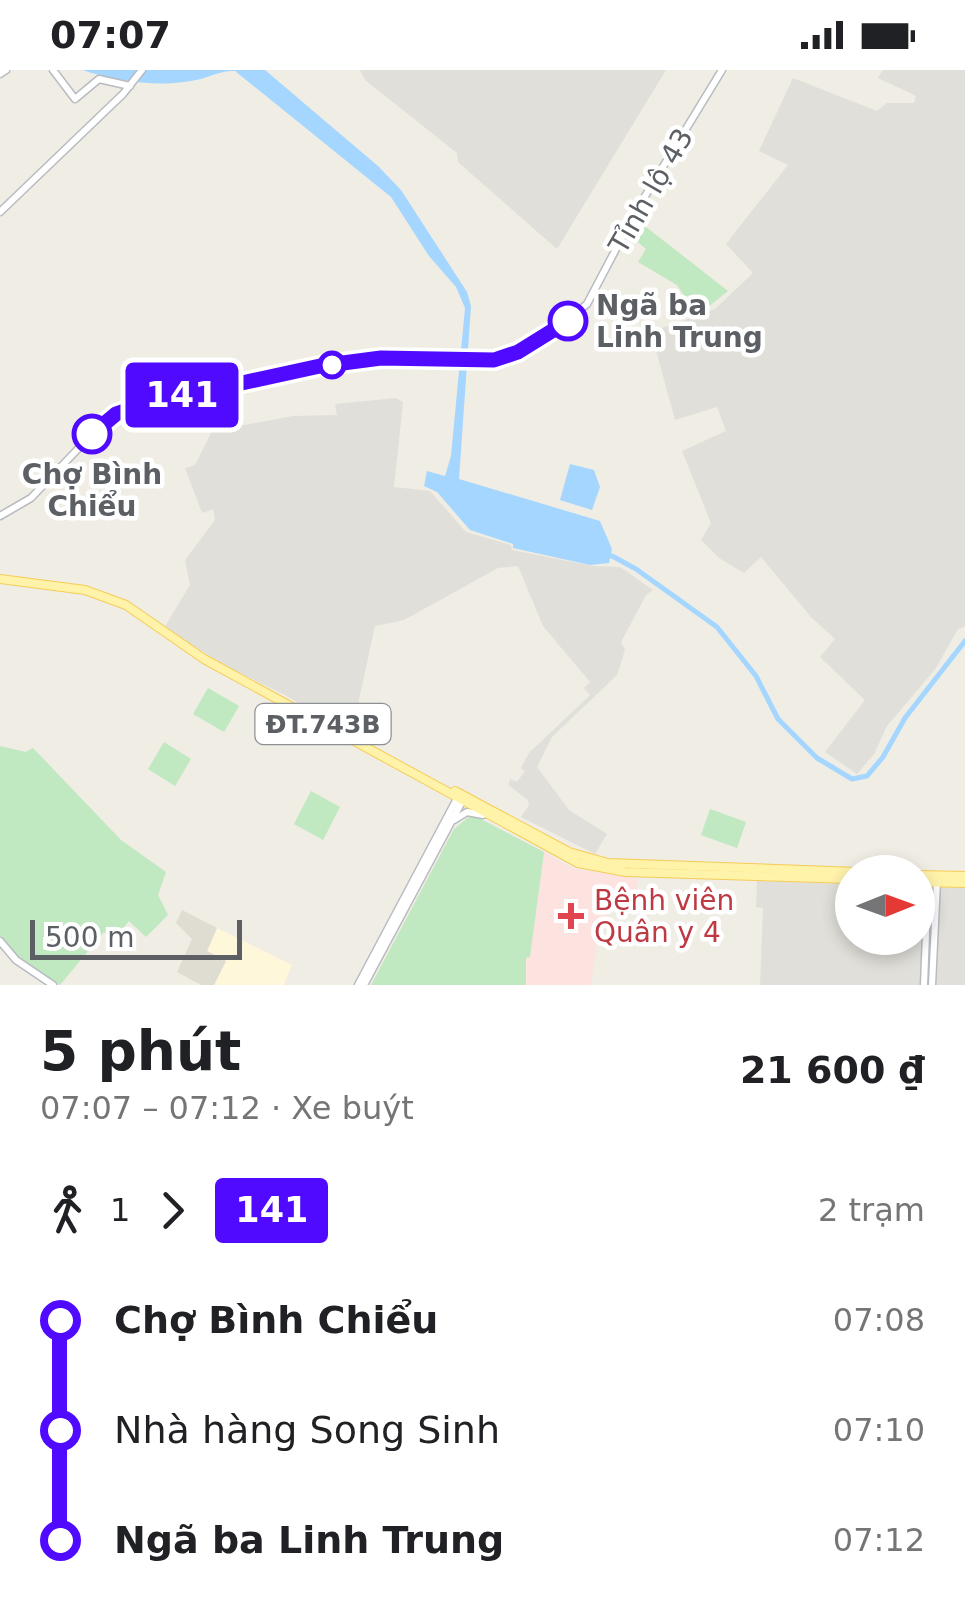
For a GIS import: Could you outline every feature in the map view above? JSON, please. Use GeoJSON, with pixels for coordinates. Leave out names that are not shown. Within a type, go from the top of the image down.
{"type":"FeatureCollection","features":[{"type":"Feature","properties":{"kind":"main road"},"geometry":{"type":"LineString","coordinates":[[54,70],[76,99],[100,79],[132,83]]}},
{"type":"Feature","properties":{"kind":"main road"},"geometry":{"type":"LineString","coordinates":[[0,212],[142,70]]}},
{"type":"Feature","properties":{"kind":"main road","name":"Tỉnh lộ 43"},"geometry":{"type":"LineString","coordinates":[[0,516],[31,498],[98,427],[122,411],[320,366],[381,358],[494,360],[518,352],[556,330],[587,304],[636,210],[722,70]]}},
{"type":"Feature","properties":{"kind":"main road","name":"ĐT.743B"},"geometry":{"type":"LineString","coordinates":[[0,578],[73,588],[126,605],[204,659],[444,788],[583,856],[622,865],[835,878]]}},
{"type":"Feature","properties":{"kind":"main road"},"geometry":{"type":"LineString","coordinates":[[444,788],[452,799],[450,825]]}},
{"type":"Feature","properties":{"kind":"main road"},"geometry":{"type":"LineString","coordinates":[[361,985],[462,796]]}},
{"type":"Feature","properties":{"kind":"main road","name":"ĐT.743B"},"geometry":{"type":"LineString","coordinates":[[462,796],[587,866],[626,872],[835,872]]}},
{"type":"Feature","properties":{"kind":"main road"},"geometry":{"type":"LineString","coordinates":[[453,811],[481,810]]}},
{"type":"Feature","properties":{"kind":"main road"},"geometry":{"type":"LineString","coordinates":[[361,985],[450,825],[461,814],[472,812],[510,826]]}},
{"type":"Feature","properties":{"kind":"main road"},"geometry":{"type":"LineString","coordinates":[[935,879],[965,879]]}},
{"type":"Feature","properties":{"kind":"main road"},"geometry":{"type":"LineString","coordinates":[[0,941],[16,960],[53,985]]}},
{"type":"Feature","properties":{"kind":"main road"},"geometry":{"type":"LineString","coordinates":[[924,985],[927,955]]}},
{"type":"Feature","properties":{"kind":"main road"},"geometry":{"type":"LineString","coordinates":[[932,955],[932,985]]}},
{"type":"Feature","properties":{"kind":"shaded area"},"geometry":{"type":"Polygon","coordinates":[[[360,70],[666,70],[557,249],[458,162],[457,153],[365,80],[360,70]]]}},
{"type":"Feature","properties":{"kind":"shaded area"},"geometry":{"type":"Polygon","coordinates":[[[883,70],[965,70],[965,626],[958,629],[936,668],[887,726],[874,754],[857,774],[825,752],[865,700],[820,657],[835,639],[811,617],[761,557],[744,573],[719,558],[701,540],[711,523],[682,451],[726,431],[717,407],[675,420],[651,332],[715,309],[753,273],[726,244],[788,165],[759,151],[793,78],[877,111],[887,103],[914,103],[916,96],[878,78],[883,70]]]}},
{"type":"Feature","properties":{"kind":"shaded area"},"geometry":{"type":"Polygon","coordinates":[[[396,398],[403,402],[394,487],[430,491],[466,532],[511,545],[512,550],[593,566],[620,567],[653,590],[646,595],[621,642],[625,650],[617,675],[552,737],[537,767],[569,810],[607,834],[595,854],[521,817],[528,800],[508,785],[510,779],[517,782],[525,771],[521,768],[529,753],[590,695],[584,688],[590,682],[543,626],[518,566],[498,568],[404,620],[375,626],[352,732],[228,667],[164,628],[190,585],[185,560],[215,520],[213,509],[202,513],[185,468],[195,465],[212,431],[293,416],[337,415],[335,404],[396,398]]]}},
{"type":"Feature","properties":{"kind":"shaded area","name":"Bệnh viên Quân y 4"},"geometry":{"type":"Polygon","coordinates":[[[544,852],[572,868],[638,879],[634,903],[609,901],[606,925],[600,924],[591,985],[526,985],[526,957],[530,956],[544,852]]]}},
{"type":"Feature","properties":{"kind":"shaded area"},"geometry":{"type":"Polygon","coordinates":[[[757,881],[835,883],[835,955],[935,955],[935,887],[965,888],[965,985],[760,985],[763,908],[756,907],[757,881]]]}},
{"type":"Feature","properties":{"kind":"shaded area"},"geometry":{"type":"Polygon","coordinates":[[[182,910],[217,928],[207,951],[226,961],[214,985],[201,985],[177,972],[192,939],[176,923],[182,910]]]}},
{"type":"Feature","properties":{"kind":"shaded area"},"geometry":{"type":"Polygon","coordinates":[[[217,928],[292,965],[284,985],[214,985],[226,961],[207,951],[217,928]]]}},
{"type":"Feature","properties":{"kind":"green space"},"geometry":{"type":"Polygon","coordinates":[[[637,220],[728,291],[697,316],[677,285],[638,262],[646,249],[627,233],[637,220]]]}},
{"type":"Feature","properties":{"kind":"green space"},"geometry":{"type":"Polygon","coordinates":[[[208,688],[239,706],[224,732],[193,714],[208,688]]]}},
{"type":"Feature","properties":{"kind":"green space"},"geometry":{"type":"Polygon","coordinates":[[[164,742],[191,759],[175,786],[148,769],[164,742]]]}},
{"type":"Feature","properties":{"kind":"green space"},"geometry":{"type":"Polygon","coordinates":[[[0,746],[26,752],[33,748],[121,840],[166,872],[158,895],[168,915],[146,937],[129,921],[113,940],[104,932],[60,985],[26,964],[0,935],[0,746]]]}},
{"type":"Feature","properties":{"kind":"green space"},"geometry":{"type":"Polygon","coordinates":[[[311,791],[340,807],[323,840],[294,824],[311,791]]]}},
{"type":"Feature","properties":{"kind":"green space"},"geometry":{"type":"Polygon","coordinates":[[[710,809],[746,822],[737,848],[701,835],[710,809]]]}},
{"type":"Feature","properties":{"kind":"green space"},"geometry":{"type":"Polygon","coordinates":[[[470,816],[544,852],[530,957],[526,958],[526,985],[371,985],[454,829],[470,816]]]}},
{"type":"Feature","properties":{"kind":"water"},"geometry":{"type":"Polygon","coordinates":[[[82,70],[265,70],[378,166],[401,190],[467,292],[471,306],[459,479],[600,521],[612,549],[609,563],[590,565],[513,548],[513,544],[470,530],[437,492],[424,486],[427,471],[445,476],[451,456],[465,308],[456,287],[429,256],[391,197],[235,71],[196,80],[153,83],[82,70]]]}},
{"type":"Feature","properties":{"kind":"water"},"geometry":{"type":"Polygon","coordinates":[[[570,464],[594,470],[600,487],[592,510],[560,500],[570,464]]]}},
{"type":"Feature","properties":{"kind":"waterway"},"geometry":{"type":"LineString","coordinates":[[612,556],[717,627],[756,676],[778,719],[817,758],[852,779],[867,776],[883,757],[905,718],[965,641]]}},
{"type":"Feature","properties":{"kind":"bus line","name":"141"},"geometry":{"type":"LineString","coordinates":[[92,434],[116,414],[141,405],[320,366],[381,358],[494,360],[518,352],[568,321]]}},
{"type":"Feature","properties":{"kind":"place","name":"Ngã ba Linh Trung"},"geometry":{"type":"Point","coordinates":[568,321]}},
{"type":"Feature","properties":{"kind":"place","name":"Chợ Bình Chiểu"},"geometry":{"type":"Point","coordinates":[92,434]}},
{"type":"Feature","properties":{"kind":"place","name":"Bệnh viên Quân y 4"},"geometry":{"type":"Point","coordinates":[571,916]}}]}
